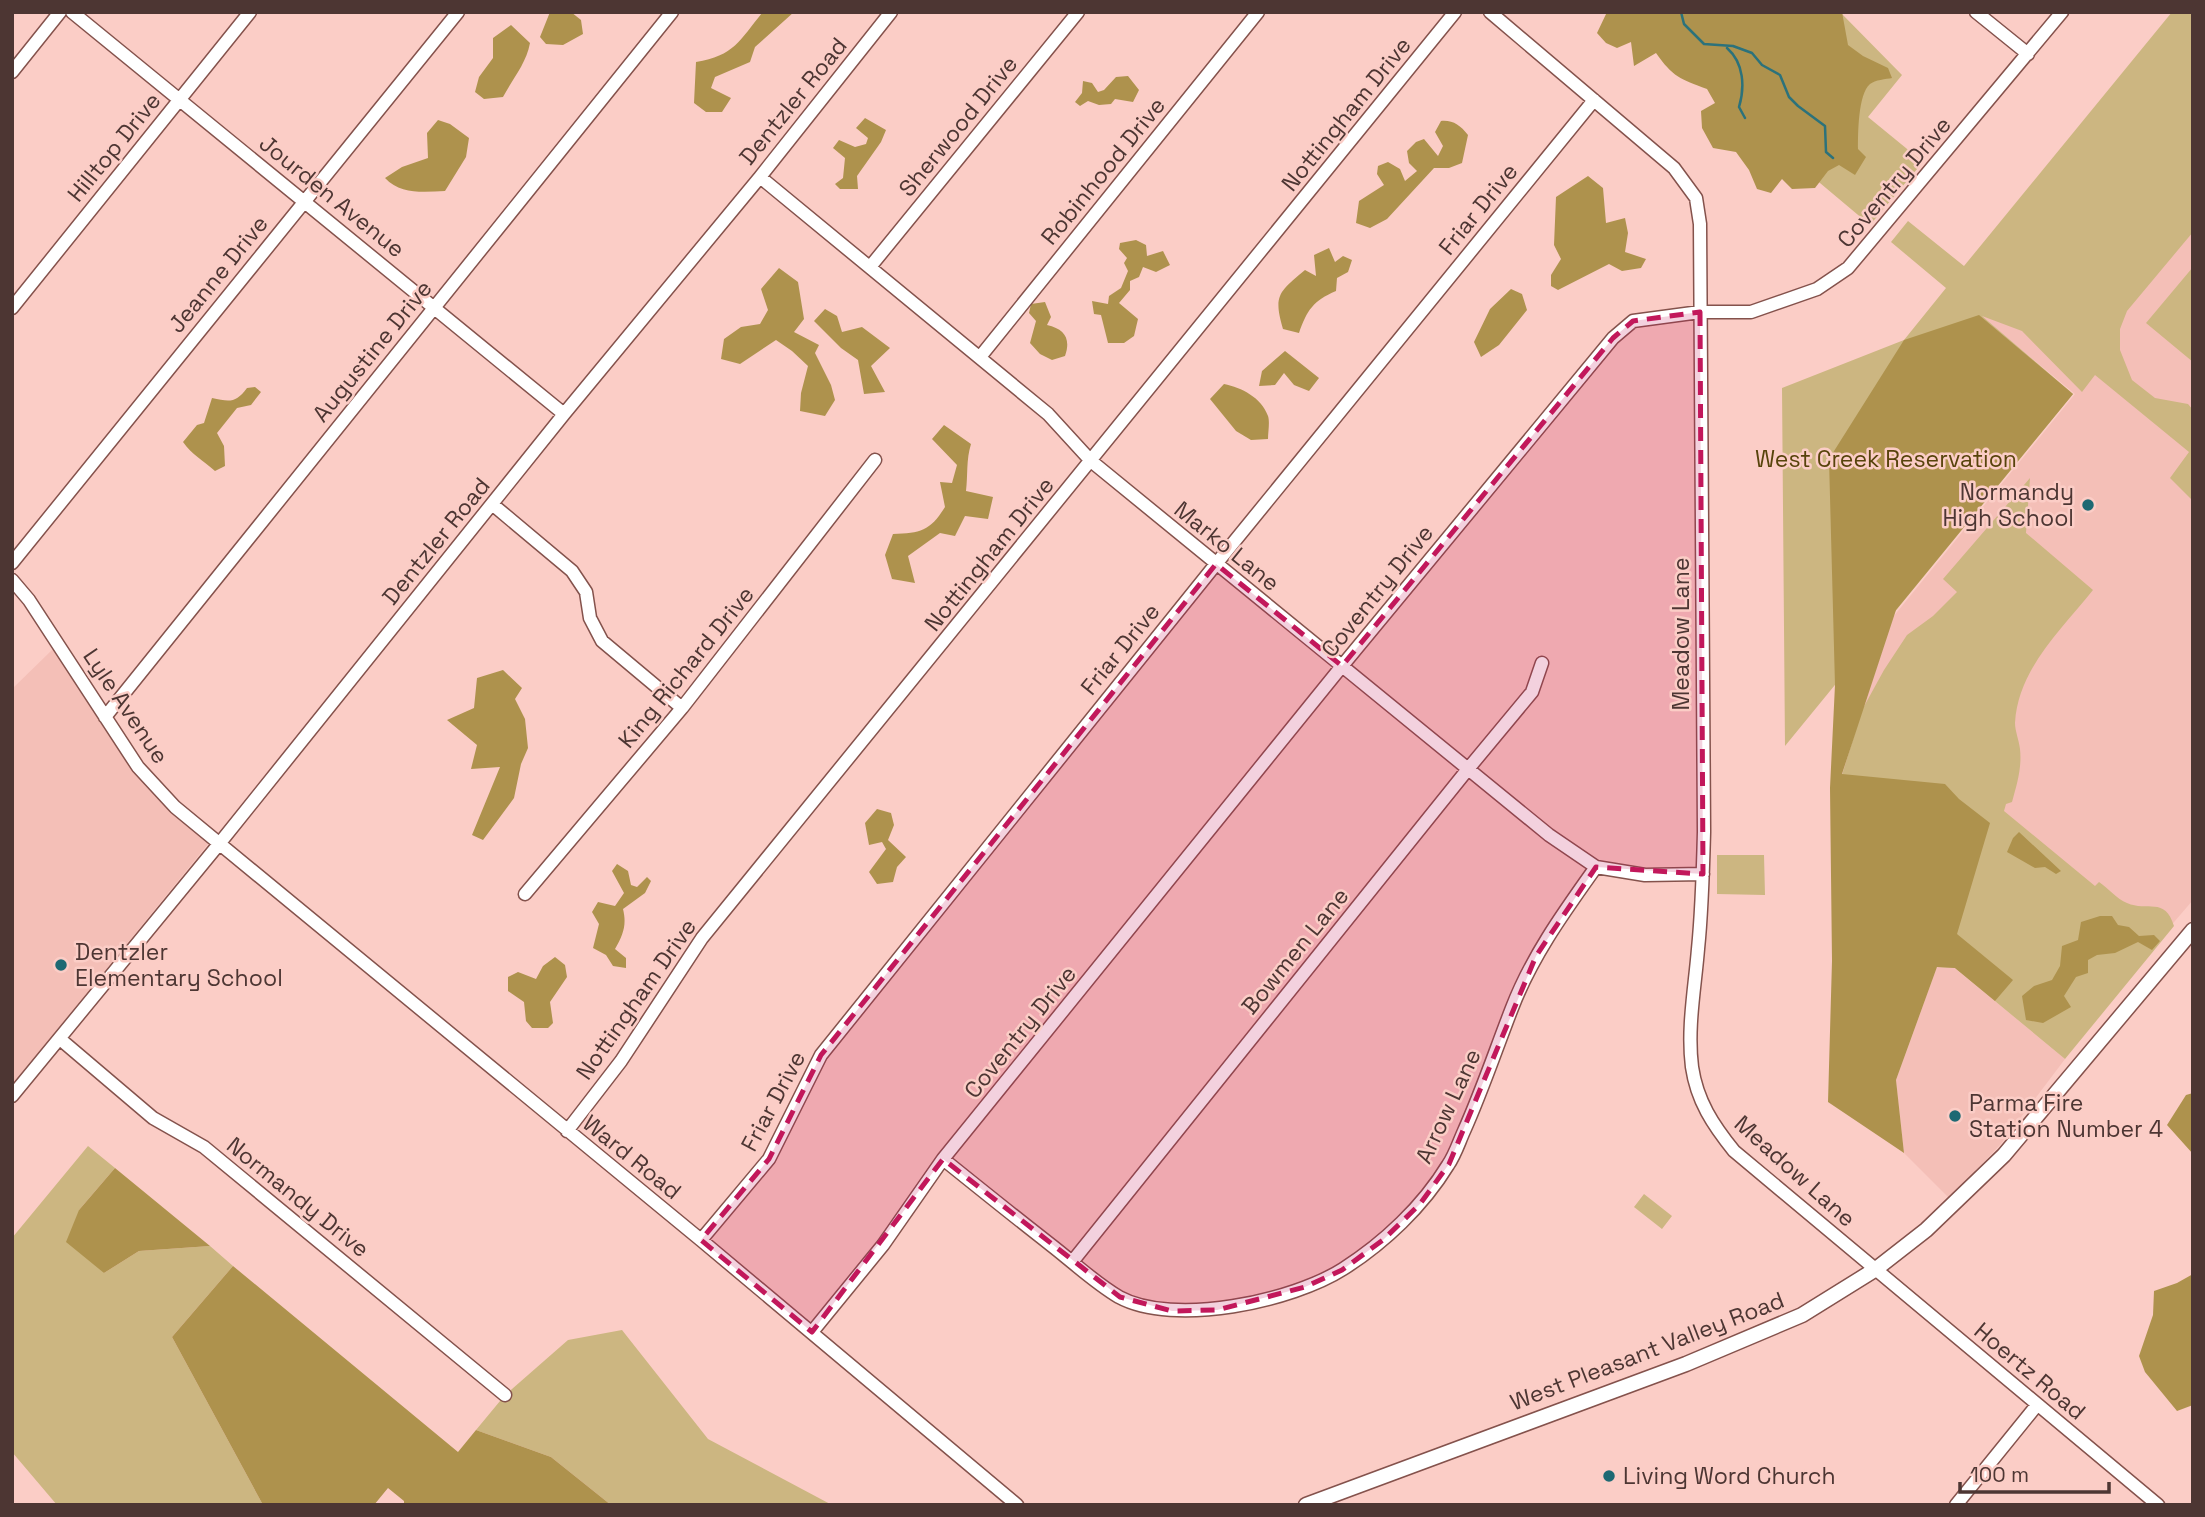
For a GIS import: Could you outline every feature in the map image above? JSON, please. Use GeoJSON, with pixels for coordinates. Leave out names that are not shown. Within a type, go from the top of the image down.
{"type":"FeatureCollection","features":[{"type":"Feature","properties":{"kind":"main road","name":"West Pleasant Valley Road"},"geometry":{"type":"LineString","coordinates":[[1306,1505],[1686,1364],[1802,1315],[1876,1269],[1926,1230],[2004,1155],[2193,930]]}},
{"type":"Feature","properties":{"kind":"street"},"geometry":{"type":"LineString","coordinates":[[12,72],[60,12]]}},
{"type":"Feature","properties":{"kind":"street","name":"Jourden Avenue"},"geometry":{"type":"LineString","coordinates":[[72,12],[564,414]]}},
{"type":"Feature","properties":{"kind":"street","name":"Hilltop Drive"},"geometry":{"type":"LineString","coordinates":[[12,308],[250,12]]}},
{"type":"Feature","properties":{"kind":"street","name":"Jeanne Drive"},"geometry":{"type":"LineString","coordinates":[[12,563],[458,12]]}},
{"type":"Feature","properties":{"kind":"street","name":"Augustine Drive"},"geometry":{"type":"LineString","coordinates":[[104,717],[672,12]]}},
{"type":"Feature","properties":{"kind":"street","name":"Dentzler Road"},"geometry":{"type":"LineString","coordinates":[[12,1096],[219,844],[564,414],[760,177],[891,12]]}},
{"type":"Feature","properties":{"kind":"street","name":"Sherwood Drive"},"geometry":{"type":"LineString","coordinates":[[870,267],[1078,12]]}},
{"type":"Feature","properties":{"kind":"street","name":"Robinhood Drive"},"geometry":{"type":"LineString","coordinates":[[980,357],[1258,12]]}},
{"type":"Feature","properties":{"kind":"street","name":"Nottingham Drive"},"geometry":{"type":"LineString","coordinates":[[567,1131],[621,1061],[702,938],[1455,12]]}},
{"type":"Feature","properties":{"kind":"street","name":"Meadow Lane"},"geometry":{"type":"LineString","coordinates":[[1490,12],[1674,168],[1696,198],[1700,224],[1703,874],[1691,1025],[1692,1067],[1699,1095],[1711,1123],[1734,1152],[1876,1269]]}},
{"type":"Feature","properties":{"kind":"street"},"geometry":{"type":"LineString","coordinates":[[1976,12],[2028,54]]}},
{"type":"Feature","properties":{"kind":"street","name":"Coventry Drive"},"geometry":{"type":"LineString","coordinates":[[812,1332],[883,1245],[943,1159],[1342,666],[1613,338],[1633,321],[1700,312],[1751,312],[1817,289],[1848,268],[2062,12]]}},
{"type":"Feature","properties":{"kind":"street","name":"Friar Drive"},"geometry":{"type":"LineString","coordinates":[[701,1240],[769,1159],[821,1055],[1594,100]]}},
{"type":"Feature","properties":{"kind":"street","name":"Marko Lane"},"geometry":{"type":"LineString","coordinates":[[760,177],[1048,414],[1091,461],[1549,835],[1596,867],[1645,875],[1703,874]]}},
{"type":"Feature","properties":{"kind":"street","name":"King Richard Drive"},"geometry":{"type":"LineString","coordinates":[[525,894],[682,709],[875,460]]}},
{"type":"Feature","properties":{"kind":"street"},"geometry":{"type":"LineString","coordinates":[[492,504],[572,571],[586,592],[590,618],[602,641],[682,709]]}},
{"type":"Feature","properties":{"kind":"street","name":"Lyle Avenue"},"geometry":{"type":"LineString","coordinates":[[12,580],[30,600],[138,767],[175,807],[219,844]]}},
{"type":"Feature","properties":{"kind":"street","name":"Bowmen Lane"},"geometry":{"type":"LineString","coordinates":[[1072,1262],[1532,692],[1542,663]]}},
{"type":"Feature","properties":{"kind":"street","name":"Ward Road"},"geometry":{"type":"LineString","coordinates":[[219,844],[701,1240],[1017,1505]]}},
{"type":"Feature","properties":{"kind":"street","name":"Arrow Lane"},"geometry":{"type":"LineString","coordinates":[[943,1159],[1120,1297],[1172,1311],[1217,1310],[1305,1287],[1342,1270],[1383,1240],[1420,1204],[1449,1164],[1482,1091],[1513,1006],[1536,956],[1596,867]]}},
{"type":"Feature","properties":{"kind":"street","name":"Normandy Drive"},"geometry":{"type":"LineString","coordinates":[[60,1039],[153,1118],[204,1147],[505,1395]]}},
{"type":"Feature","properties":{"kind":"street","name":"Hoertz Road"},"geometry":{"type":"LineString","coordinates":[[1876,1269],[2158,1505]]}},
{"type":"Feature","properties":{"kind":"street"},"geometry":{"type":"LineString","coordinates":[[1956,1505],[2037,1405]]}},
{"type":"Feature","properties":{"kind":"highlighted area"},"geometry":{"type":"Polygon","coordinates":[[[1700,312],[1703,874],[1596,867],[1536,956],[1449,1164],[1420,1204],[1383,1240],[1342,1270],[1305,1287],[1217,1310],[1172,1311],[1120,1297],[943,1159],[812,1332],[701,1240],[769,1159],[821,1055],[1216,564],[1342,666],[1613,338],[1633,321],[1700,312]]]}},
{"type":"Feature","properties":{"kind":"shaded area","name":"Normandy High School"},"geometry":{"type":"Polygon","coordinates":[[[2193,51],[2193,900],[2083,1028],[1842,775],[1893,617],[2075,394],[1979,315],[2193,51]]]}},
{"type":"Feature","properties":{"kind":"shaded area","name":"Dentzler Elementary School"},"geometry":{"type":"Polygon","coordinates":[[[53,649],[111,739],[153,789],[208,844],[12,1085],[12,689],[53,649]]]}},
{"type":"Feature","properties":{"kind":"shaded area"},"geometry":{"type":"Polygon","coordinates":[[[1937,967],[1955,968],[2065,1059],[2000,1145],[1949,1198],[1904,1153],[1896,1080],[1937,967]]]}},
{"type":"Feature","properties":{"kind":"green space"},"geometry":{"type":"Polygon","coordinates":[[[550,12],[571,12],[581,20],[583,34],[563,45],[546,44],[540,37],[550,12]]]}},
{"type":"Feature","properties":{"kind":"green space"},"geometry":{"type":"Polygon","coordinates":[[[794,12],[755,47],[750,62],[715,77],[711,88],[731,98],[722,112],[706,112],[694,103],[696,62],[728,51],[762,13],[794,12]]]}},
{"type":"Feature","properties":{"kind":"green space"},"geometry":{"type":"Polygon","coordinates":[[[1607,12],[1842,12],[1848,45],[1888,68],[1892,78],[1870,84],[1863,96],[1858,149],[1866,157],[1855,175],[1839,165],[1828,171],[1815,188],[1792,189],[1782,179],[1771,193],[1757,189],[1749,170],[1736,152],[1713,148],[1702,128],[1701,111],[1715,103],[1707,89],[1678,76],[1656,53],[1634,66],[1631,42],[1617,48],[1606,43],[1597,33],[1607,12]]]}},
{"type":"Feature","properties":{"kind":"green space"},"geometry":{"type":"Polygon","coordinates":[[[1840,12],[1902,75],[1868,117],[1923,162],[1870,225],[1715,95],[1840,12]]]}},
{"type":"Feature","properties":{"kind":"green space","name":"West Creek Reservation"},"geometry":{"type":"Polygon","coordinates":[[[2172,12],[2193,12],[2193,232],[2127,311],[2120,329],[2120,350],[2132,380],[2155,398],[2188,404],[2193,410],[2193,501],[2170,478],[2189,452],[2095,375],[2082,392],[2022,331],[1982,316],[2073,394],[1785,746],[1782,388],[1904,340],[1946,288],[1891,242],[1908,221],[1964,266],[2172,12]]]}},
{"type":"Feature","properties":{"kind":"green space"},"geometry":{"type":"Polygon","coordinates":[[[511,25],[530,43],[528,51],[503,97],[484,99],[475,92],[479,77],[493,58],[493,38],[511,25]]]}},
{"type":"Feature","properties":{"kind":"green space"},"geometry":{"type":"Polygon","coordinates":[[[1128,76],[1139,90],[1133,102],[1115,99],[1111,104],[1099,105],[1088,101],[1080,106],[1075,102],[1082,93],[1083,81],[1092,83],[1098,92],[1104,90],[1116,77],[1128,76]]]}},
{"type":"Feature","properties":{"kind":"green space"},"geometry":{"type":"Polygon","coordinates":[[[865,118],[886,130],[881,142],[857,176],[858,189],[840,189],[835,184],[843,178],[845,158],[833,148],[839,140],[855,147],[866,144],[868,138],[856,128],[865,118]]]}},
{"type":"Feature","properties":{"kind":"green space"},"geometry":{"type":"Polygon","coordinates":[[[438,120],[450,124],[469,138],[466,157],[445,191],[405,190],[391,183],[385,178],[402,167],[428,158],[427,133],[438,120]]]}},
{"type":"Feature","properties":{"kind":"green space"},"geometry":{"type":"Polygon","coordinates":[[[1441,121],[1456,124],[1468,135],[1462,163],[1449,168],[1434,168],[1387,219],[1370,228],[1356,223],[1359,201],[1384,185],[1377,174],[1378,166],[1388,162],[1400,169],[1405,181],[1417,171],[1409,163],[1407,151],[1416,142],[1424,139],[1438,156],[1443,146],[1435,132],[1441,121]]]}},
{"type":"Feature","properties":{"kind":"green space"},"geometry":{"type":"Polygon","coordinates":[[[1588,176],[1603,188],[1606,223],[1625,218],[1628,233],[1625,252],[1646,259],[1641,268],[1622,271],[1609,264],[1558,290],[1551,286],[1551,275],[1561,259],[1554,245],[1556,197],[1588,176]]]}},
{"type":"Feature","properties":{"kind":"green space"},"geometry":{"type":"Polygon","coordinates":[[[1136,240],[1146,245],[1147,256],[1163,251],[1170,265],[1156,272],[1143,267],[1139,277],[1130,281],[1130,290],[1119,303],[1138,319],[1134,336],[1124,343],[1108,343],[1101,315],[1094,314],[1092,301],[1108,304],[1109,296],[1121,288],[1128,271],[1124,263],[1127,258],[1119,249],[1120,243],[1136,240]]]}},
{"type":"Feature","properties":{"kind":"green space"},"geometry":{"type":"Polygon","coordinates":[[[1329,248],[1335,262],[1343,256],[1352,260],[1348,272],[1337,278],[1336,291],[1312,307],[1299,333],[1283,329],[1279,309],[1280,295],[1305,270],[1316,276],[1314,255],[1329,248]]]}},
{"type":"Feature","properties":{"kind":"green space"},"geometry":{"type":"Polygon","coordinates":[[[2193,267],[2193,362],[2146,323],[2193,267]]]}},
{"type":"Feature","properties":{"kind":"green space"},"geometry":{"type":"Polygon","coordinates":[[[779,268],[798,282],[804,319],[794,332],[819,345],[815,353],[831,385],[835,400],[825,416],[800,411],[801,393],[808,366],[776,340],[740,364],[721,359],[724,339],[741,327],[760,324],[768,310],[761,289],[779,268]]]}},
{"type":"Feature","properties":{"kind":"green space"},"geometry":{"type":"Polygon","coordinates":[[[1511,289],[1522,294],[1527,310],[1499,345],[1481,357],[1474,342],[1490,309],[1511,289]]]}},
{"type":"Feature","properties":{"kind":"green space"},"geometry":{"type":"Polygon","coordinates":[[[1045,302],[1051,317],[1047,325],[1062,332],[1067,340],[1065,356],[1052,360],[1040,354],[1030,343],[1036,321],[1029,313],[1031,304],[1045,302]]]}},
{"type":"Feature","properties":{"kind":"green space"},"geometry":{"type":"Polygon","coordinates":[[[825,309],[837,316],[842,332],[862,327],[890,348],[871,366],[885,392],[864,394],[858,360],[841,348],[814,321],[825,309]]]}},
{"type":"Feature","properties":{"kind":"green space"},"geometry":{"type":"Polygon","coordinates":[[[1979,315],[2073,394],[1896,610],[1842,774],[1945,784],[1959,799],[1990,823],[1957,934],[2013,980],[1995,1001],[1955,968],[1937,967],[1896,1080],[1904,1153],[1828,1102],[1832,961],[1830,788],[1835,685],[1829,459],[1904,340],[1979,315]]]}},
{"type":"Feature","properties":{"kind":"green space"},"geometry":{"type":"Polygon","coordinates":[[[1285,351],[1319,378],[1309,391],[1294,385],[1284,373],[1275,385],[1259,386],[1262,371],[1285,351]]]}},
{"type":"Feature","properties":{"kind":"green space"},"geometry":{"type":"Polygon","coordinates":[[[1224,384],[1244,391],[1265,409],[1269,418],[1268,439],[1251,440],[1236,431],[1210,399],[1224,384]]]}},
{"type":"Feature","properties":{"kind":"green space"},"geometry":{"type":"Polygon","coordinates":[[[255,387],[261,392],[251,405],[237,408],[217,433],[224,446],[225,466],[215,471],[183,442],[197,425],[204,423],[212,398],[232,400],[247,388],[255,387]]]}},
{"type":"Feature","properties":{"kind":"green space"},"geometry":{"type":"Polygon","coordinates":[[[944,425],[971,444],[966,491],[993,497],[988,519],[965,516],[955,536],[940,533],[908,556],[915,583],[892,579],[885,555],[893,534],[924,529],[945,507],[940,482],[952,483],[957,465],[932,439],[944,425]]]}},
{"type":"Feature","properties":{"kind":"green space"},"geometry":{"type":"Polygon","coordinates":[[[2030,478],[2026,533],[2093,590],[2043,651],[2024,685],[2015,723],[2020,749],[2020,769],[2012,802],[2006,804],[2004,811],[2095,886],[2099,882],[2127,903],[2166,911],[2174,926],[2065,1059],[1955,968],[1832,961],[1884,785],[1842,775],[1862,710],[1907,635],[1933,616],[1957,592],[1943,579],[2030,478]]]}},
{"type":"Feature","properties":{"kind":"green space"},"geometry":{"type":"Polygon","coordinates":[[[503,670],[522,688],[515,699],[525,719],[528,748],[521,764],[514,798],[483,840],[472,835],[500,767],[471,769],[477,745],[447,720],[474,708],[477,678],[503,670]]]}},
{"type":"Feature","properties":{"kind":"green space"},"geometry":{"type":"Polygon","coordinates":[[[877,809],[891,813],[894,825],[888,840],[906,857],[897,867],[893,882],[877,884],[869,872],[886,849],[882,842],[869,845],[865,823],[877,809]]]}},
{"type":"Feature","properties":{"kind":"green space"},"geometry":{"type":"Polygon","coordinates":[[[2019,832],[2061,871],[2056,874],[2045,867],[2035,868],[2007,852],[2019,832]]]}},
{"type":"Feature","properties":{"kind":"green space"},"geometry":{"type":"Polygon","coordinates":[[[1717,855],[1764,855],[1765,895],[1717,894],[1717,855]]]}},
{"type":"Feature","properties":{"kind":"green space"},"geometry":{"type":"Polygon","coordinates":[[[617,864],[628,871],[631,885],[637,887],[647,877],[651,881],[645,893],[623,909],[624,930],[615,949],[626,958],[626,968],[613,966],[606,955],[593,948],[599,924],[592,912],[598,902],[615,906],[624,893],[612,871],[617,864]]]}},
{"type":"Feature","properties":{"kind":"green space"},"geometry":{"type":"Polygon","coordinates":[[[2100,916],[2112,916],[2118,925],[2129,927],[2139,936],[2154,935],[2160,941],[2152,950],[2138,942],[2115,953],[2097,955],[2088,960],[2088,973],[2076,977],[2064,996],[2071,1007],[2043,1023],[2026,1020],[2022,996],[2034,986],[2052,980],[2060,966],[2062,946],[2078,940],[2081,922],[2100,916]]]}},
{"type":"Feature","properties":{"kind":"green space"},"geometry":{"type":"Polygon","coordinates":[[[555,957],[565,965],[567,977],[550,1002],[553,1023],[548,1028],[532,1028],[526,1021],[524,1002],[508,991],[508,977],[518,972],[536,979],[543,966],[555,957]]]}},
{"type":"Feature","properties":{"kind":"green space"},"geometry":{"type":"Polygon","coordinates":[[[2193,1093],[2193,1154],[2167,1125],[2186,1095],[2193,1093]]]}},
{"type":"Feature","properties":{"kind":"green space"},"geometry":{"type":"Polygon","coordinates":[[[88,1146],[115,1168],[79,1210],[104,1273],[139,1251],[210,1246],[233,1266],[172,1337],[263,1505],[57,1505],[12,1452],[12,1238],[88,1146]]]}},
{"type":"Feature","properties":{"kind":"green space"},"geometry":{"type":"Polygon","coordinates":[[[115,1168],[210,1246],[139,1251],[104,1273],[66,1242],[79,1210],[115,1168]]]}},
{"type":"Feature","properties":{"kind":"green space"},"geometry":{"type":"Polygon","coordinates":[[[1644,1194],[1672,1216],[1662,1229],[1634,1207],[1644,1194]]]}},
{"type":"Feature","properties":{"kind":"green space"},"geometry":{"type":"Polygon","coordinates":[[[233,1266],[458,1452],[476,1430],[551,1457],[611,1505],[404,1505],[404,1501],[388,1488],[374,1505],[263,1505],[172,1337],[233,1266]]]}},
{"type":"Feature","properties":{"kind":"green space"},"geometry":{"type":"Polygon","coordinates":[[[2193,1274],[2193,1405],[2177,1411],[2145,1372],[2139,1356],[2153,1315],[2154,1291],[2193,1274]]]}},
{"type":"Feature","properties":{"kind":"green space"},"geometry":{"type":"Polygon","coordinates":[[[622,1330],[708,1439],[832,1505],[611,1505],[551,1457],[476,1430],[505,1395],[568,1340],[622,1330]]]}},
{"type":"Feature","properties":{"kind":"waterway"},"geometry":{"type":"LineString","coordinates":[[1681,12],[1684,24],[1704,44],[1733,46],[1752,53],[1762,65],[1780,75],[1789,97],[1825,126],[1826,152],[1833,158]]}},
{"type":"Feature","properties":{"kind":"waterway"},"geometry":{"type":"LineString","coordinates":[[1727,48],[1740,68],[1742,91],[1739,107],[1745,118]]}},
{"type":"Feature","properties":{"kind":"place","name":"Normandy High School"},"geometry":{"type":"Point","coordinates":[2088,505]}},
{"type":"Feature","properties":{"kind":"place","name":"Dentzler Elementary School"},"geometry":{"type":"Point","coordinates":[61,965]}},
{"type":"Feature","properties":{"kind":"place","name":"Parma Fire Station Number 4"},"geometry":{"type":"Point","coordinates":[1955,1116]}},
{"type":"Feature","properties":{"kind":"place","name":"Living Word Church"},"geometry":{"type":"Point","coordinates":[1609,1476]}}]}
